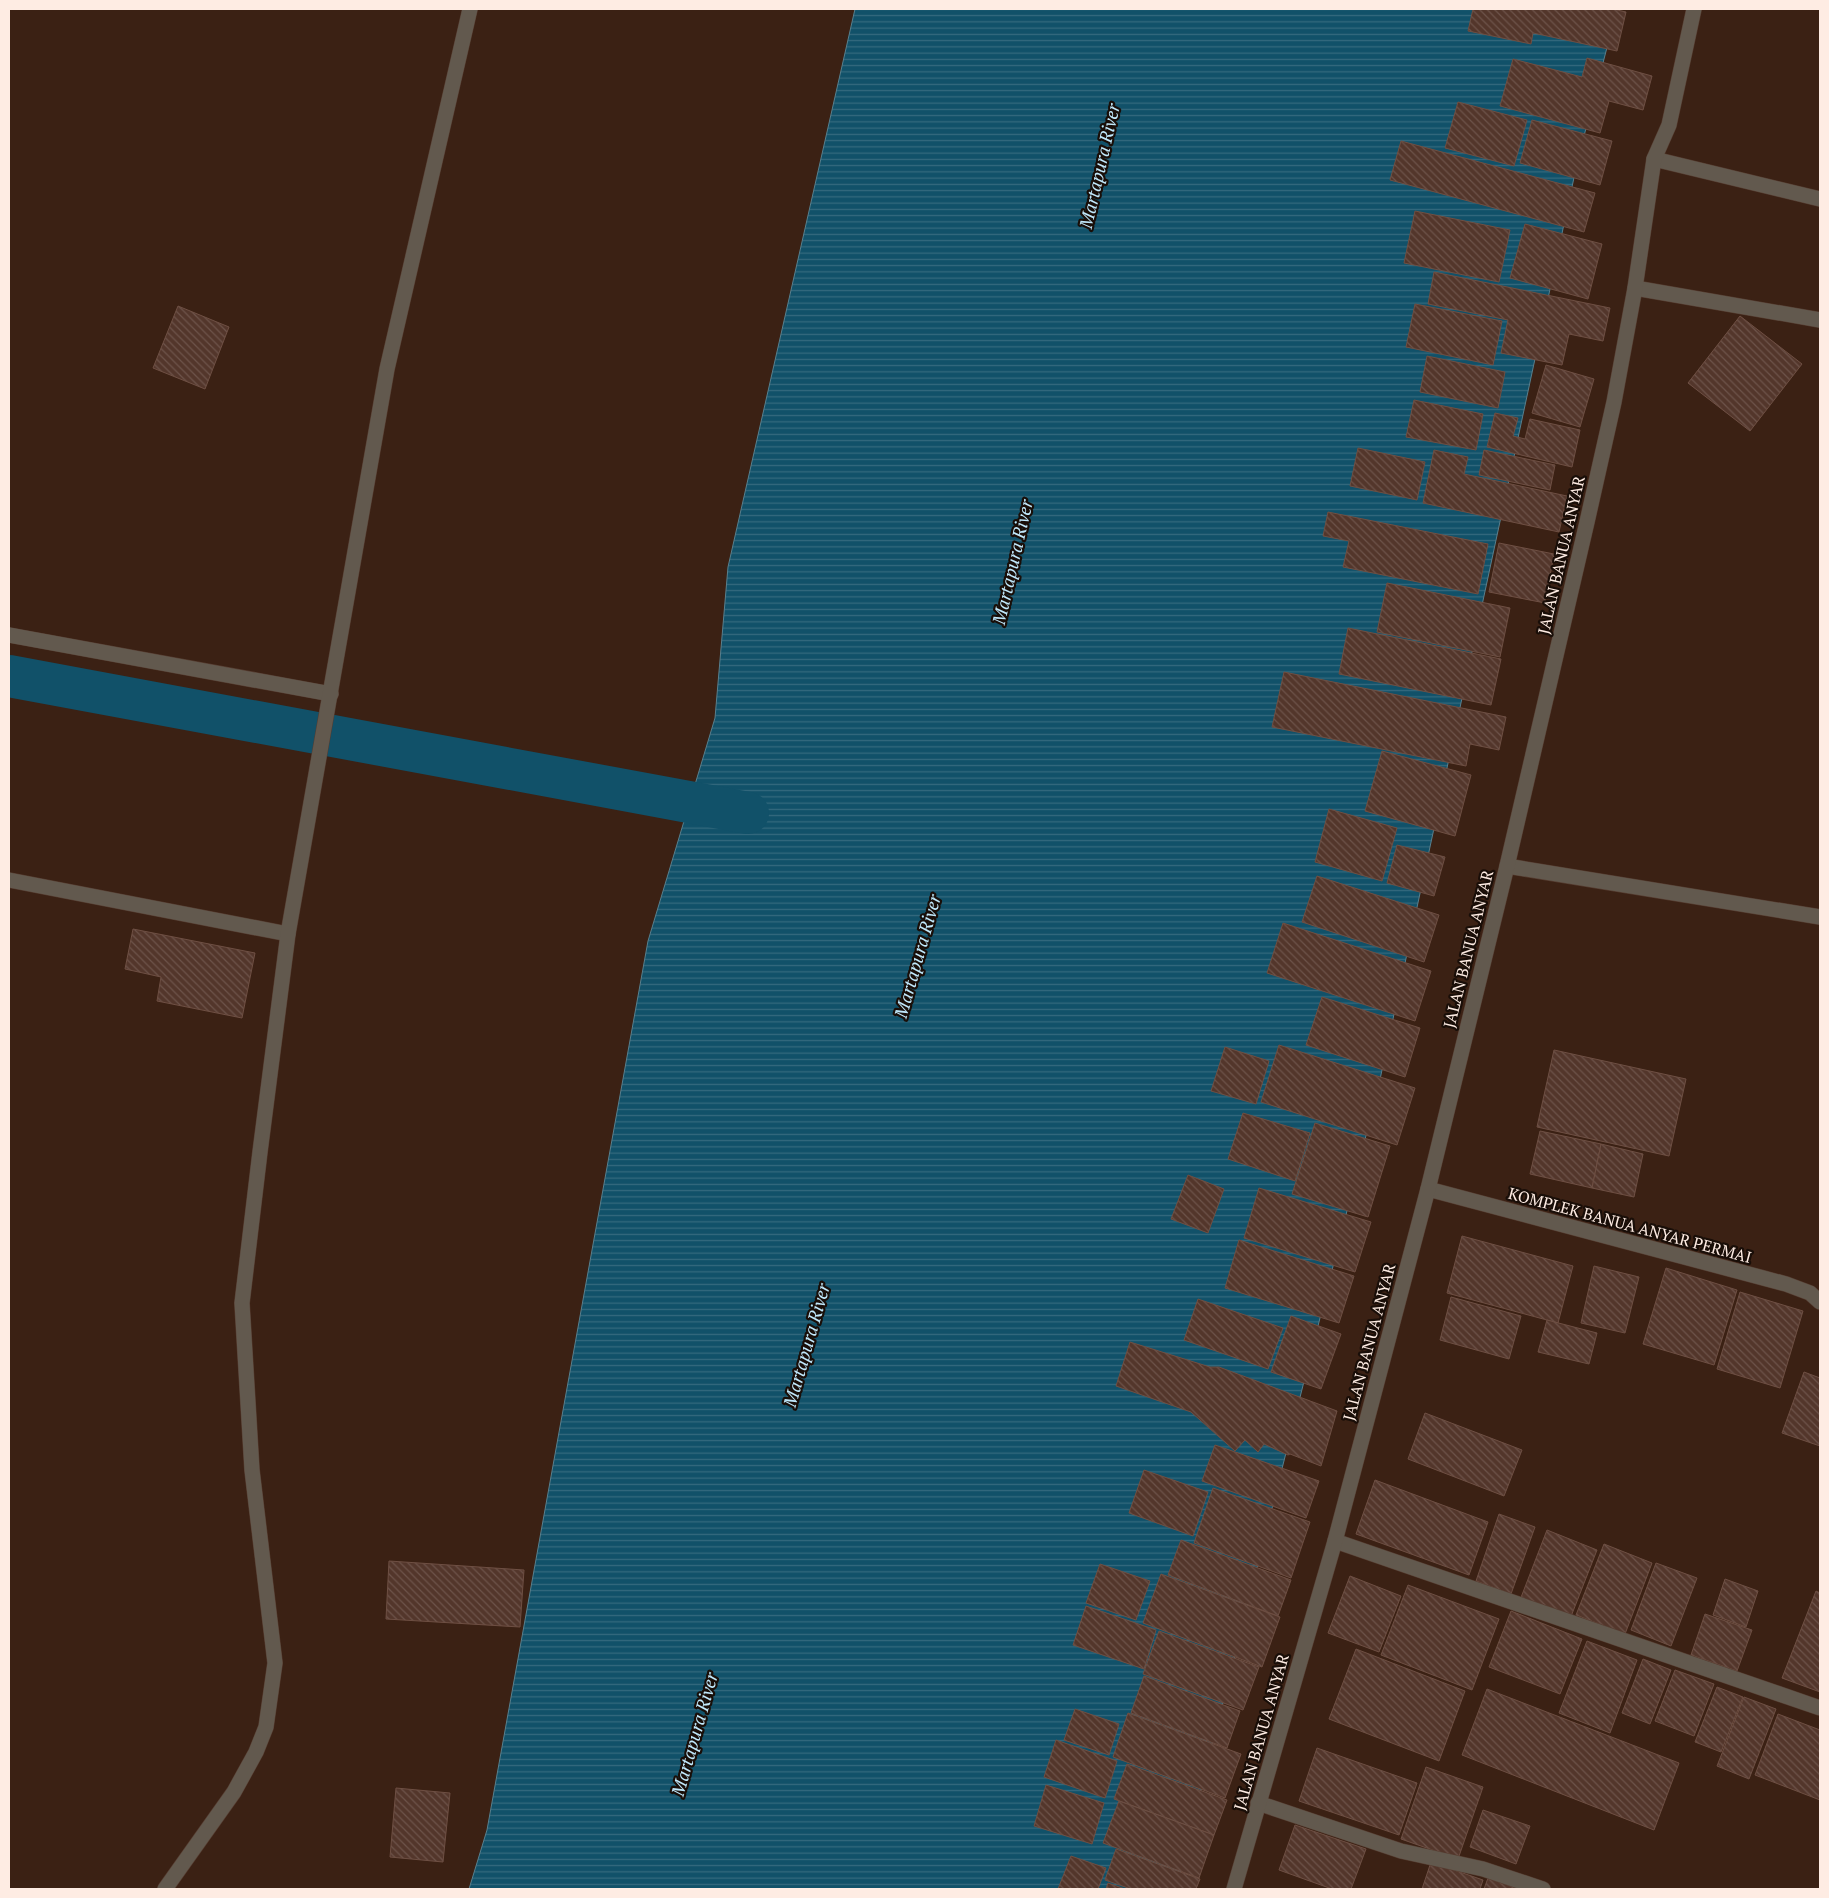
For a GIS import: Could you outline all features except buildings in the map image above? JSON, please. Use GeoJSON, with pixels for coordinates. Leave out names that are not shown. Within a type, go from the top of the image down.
{"type":"FeatureCollection","features":[{"type":"Feature","properties":{"kind":"street"},"geometry":{"type":"LineString","coordinates":[[164,1889],[234,1792],[256,1752],[266,1727],[275,1663],[252,1470],[242,1303],[288,934],[387,369],[470,9]]}},
{"type":"Feature","properties":{"kind":"street","name":"JALAN BANUA ANYAR"},"geometry":{"type":"LineString","coordinates":[[1234,1889],[1335,1541],[1428,1189],[1507,866],[1595,485],[1635,288],[1654,159],[1669,126],[1694,9]]}},
{"type":"Feature","properties":{"kind":"street"},"geometry":{"type":"LineString","coordinates":[[1654,159],[1820,199]]}},
{"type":"Feature","properties":{"kind":"street"},"geometry":{"type":"LineString","coordinates":[[1635,288],[1820,320]]}},
{"type":"Feature","properties":{"kind":"street"},"geometry":{"type":"LineString","coordinates":[[9,634],[331,694]]}},
{"type":"Feature","properties":{"kind":"street"},"geometry":{"type":"LineString","coordinates":[[1507,866],[1820,918]]}},
{"type":"Feature","properties":{"kind":"street"},"geometry":{"type":"LineString","coordinates":[[9,880],[288,934]]}},
{"type":"Feature","properties":{"kind":"street","name":"KOMPLEK BANUA ANYAR PERMAI"},"geometry":{"type":"LineString","coordinates":[[1428,1189],[1786,1284],[1810,1293],[1820,1302]]}},
{"type":"Feature","properties":{"kind":"street"},"geometry":{"type":"LineString","coordinates":[[1335,1541],[1820,1708]]}},
{"type":"Feature","properties":{"kind":"street"},"geometry":{"type":"LineString","coordinates":[[1258,1803],[1401,1851],[1483,1869],[1543,1889]]}},
{"type":"Feature","properties":{"kind":"water","name":"Martapura River"},"geometry":{"type":"Polygon","coordinates":[[[855,9],[1617,9],[1578,159],[1379,1084],[1176,1889],[469,1889],[487,1830],[648,941],[715,718],[728,567],[855,9]]]}},
{"type":"Feature","properties":{"kind":"waterway"},"geometry":{"type":"LineString","coordinates":[[9,676],[748,813]]}}]}
